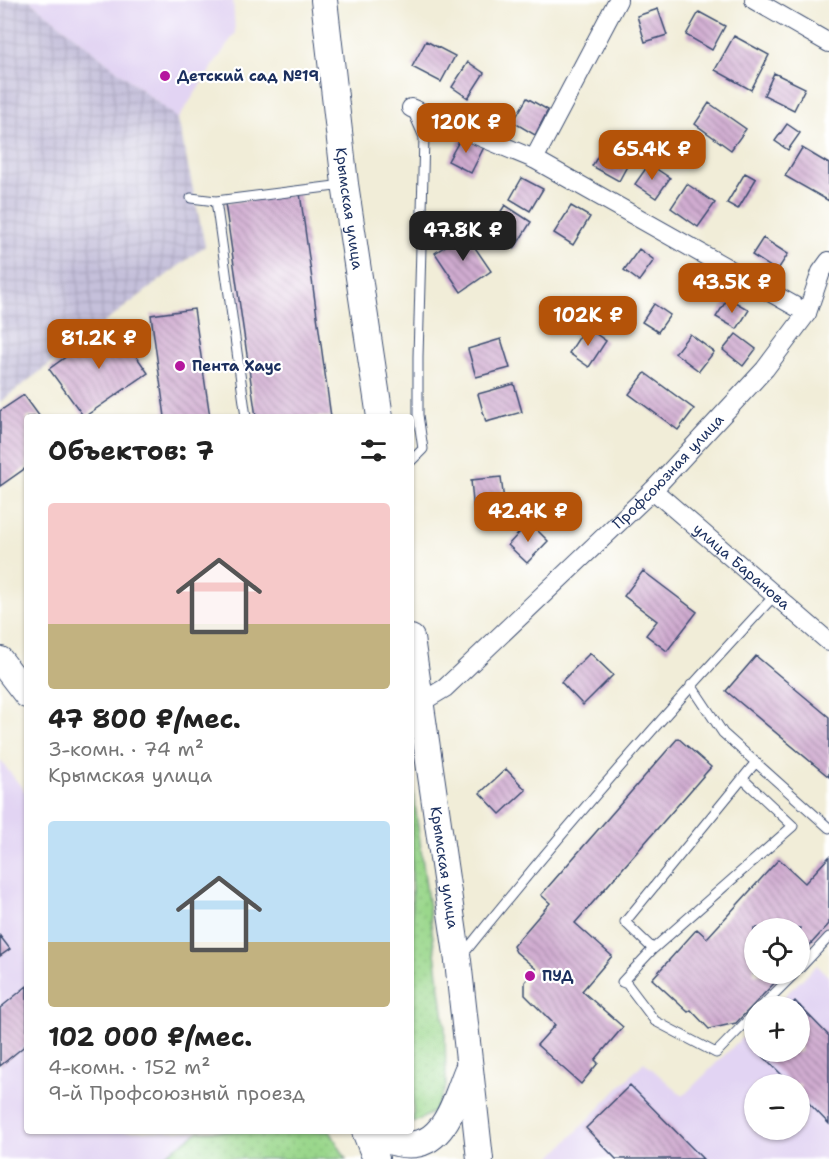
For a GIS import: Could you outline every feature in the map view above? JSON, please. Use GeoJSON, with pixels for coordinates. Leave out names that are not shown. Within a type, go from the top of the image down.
{"type":"FeatureCollection","features":[{"type":"Feature","properties":{"kind":"main road","name":"Крымская улица"},"geometry":{"type":"LineString","coordinates":[[324,0],[345,184],[380,414]]}},
{"type":"Feature","properties":{"kind":"main road"},"geometry":{"type":"LineString","coordinates":[[0,660],[24,691]]}},
{"type":"Feature","properties":{"kind":"main road","name":"Крымская улица"},"geometry":{"type":"LineString","coordinates":[[414,660],[458,961],[468,1066],[465,1159]]}},
{"type":"Feature","properties":{"kind":"main road"},"geometry":{"type":"LineString","coordinates":[[371,1134],[399,1144],[416,1145],[430,1139],[444,1127],[468,1066]]}},
{"type":"Feature","properties":{"kind":"main road"},"geometry":{"type":"LineString","coordinates":[[468,1066],[480,1159]]}},
{"type":"Feature","properties":{"kind":"main road"},"geometry":{"type":"LineString","coordinates":[[366,1134],[376,1159]]}},
{"type":"Feature","properties":{"kind":"main road"},"geometry":{"type":"LineString","coordinates":[[367,1134],[387,1159]]}},
{"type":"Feature","properties":{"kind":"street"},"geometry":{"type":"LineString","coordinates":[[534,159],[618,0]]}},
{"type":"Feature","properties":{"kind":"street"},"geometry":{"type":"LineString","coordinates":[[754,0],[829,43]]}},
{"type":"Feature","properties":{"kind":"street"},"geometry":{"type":"LineString","coordinates":[[411,108],[534,159],[807,314]]}},
{"type":"Feature","properties":{"kind":"street","name":"Профсоюзная улица"},"geometry":{"type":"LineString","coordinates":[[420,703],[445,688],[653,490],[765,369],[807,314],[821,272],[829,261]]}},
{"type":"Feature","properties":{"kind":"street","name":"улица Баранова"},"geometry":{"type":"LineString","coordinates":[[653,490],[829,642]]}},
{"type":"Feature","properties":{"kind":"lane"},"geometry":{"type":"LineString","coordinates":[[411,108],[424,137],[418,357],[418,415],[423,449],[414,458]]}},
{"type":"Feature","properties":{"kind":"lane"},"geometry":{"type":"LineString","coordinates":[[191,198],[216,201],[345,184]]}},
{"type":"Feature","properties":{"kind":"lane"},"geometry":{"type":"LineString","coordinates":[[216,201],[246,414]]}},
{"type":"Feature","properties":{"kind":"lane"},"geometry":{"type":"LineString","coordinates":[[458,961],[513,892],[691,686],[774,595]]}},
{"type":"Feature","properties":{"kind":"lane"},"geometry":{"type":"LineString","coordinates":[[691,686],[723,733],[829,828]]}},
{"type":"Feature","properties":{"kind":"lane"},"geometry":{"type":"LineString","coordinates":[[653,949],[625,922],[756,762]]}},
{"type":"Feature","properties":{"kind":"lane"},"geometry":{"type":"LineString","coordinates":[[743,779],[793,826],[653,949],[622,982],[627,984],[655,1021],[716,1053],[744,1024]]}},
{"type":"Feature","properties":{"kind":"lane"},"geometry":{"type":"LineString","coordinates":[[810,957],[829,937]]}},
{"type":"Feature","properties":{"kind":"lane"},"geometry":{"type":"LineString","coordinates":[[772,996],[784,984]]}},
{"type":"Feature","properties":{"kind":"shaded area"},"geometry":{"type":"Polygon","coordinates":[[[0,0],[29,0],[178,119],[205,246],[0,402],[0,0]]]}},
{"type":"Feature","properties":{"kind":"shaded area","name":"Детский сад №19"},"geometry":{"type":"Polygon","coordinates":[[[29,0],[233,0],[235,33],[178,119],[29,0]]]}},
{"type":"Feature","properties":{"kind":"shaded area"},"geometry":{"type":"Polygon","coordinates":[[[0,760],[24,790],[24,1134],[195,1134],[159,1159],[0,1159],[0,760]]]}},
{"type":"Feature","properties":{"kind":"shaded area"},"geometry":{"type":"Polygon","coordinates":[[[817,965],[829,977],[829,1159],[550,1159],[644,1062],[683,1096],[744,1036],[744,1062],[810,1062],[810,996],[784,996],[797,984],[810,984],[810,972],[817,965]]]}},
{"type":"Feature","properties":{"kind":"green space"},"geometry":{"type":"Polygon","coordinates":[[[414,798],[445,1026],[446,1087],[434,1112],[414,1122],[414,798]]]}},
{"type":"Feature","properties":{"kind":"green space"},"geometry":{"type":"Polygon","coordinates":[[[195,1134],[332,1134],[346,1159],[159,1159],[195,1134]]]}},
{"type":"Feature","properties":{"kind":"building"},"geometry":{"type":"Polygon","coordinates":[[[658,9],[667,35],[645,42],[637,16],[658,9]]]}},
{"type":"Feature","properties":{"kind":"building"},"geometry":{"type":"Polygon","coordinates":[[[699,12],[725,26],[712,50],[686,35],[699,12]]]}},
{"type":"Feature","properties":{"kind":"building"},"geometry":{"type":"Polygon","coordinates":[[[734,36],[769,55],[751,90],[715,70],[734,36]]]}},
{"type":"Feature","properties":{"kind":"building"},"geometry":{"type":"Polygon","coordinates":[[[426,41],[455,56],[441,82],[412,67],[426,41]]]}},
{"type":"Feature","properties":{"kind":"building"},"geometry":{"type":"Polygon","coordinates":[[[468,62],[484,73],[468,98],[452,87],[468,62]]]}},
{"type":"Feature","properties":{"kind":"building"},"geometry":{"type":"Polygon","coordinates":[[[774,73],[805,88],[794,110],[764,95],[774,73]]]}},
{"type":"Feature","properties":{"kind":"building"},"geometry":{"type":"Polygon","coordinates":[[[527,98],[548,110],[535,135],[513,122],[527,98]]]}},
{"type":"Feature","properties":{"kind":"building"},"geometry":{"type":"Polygon","coordinates":[[[709,103],[746,129],[731,150],[695,124],[709,103]]]}},
{"type":"Feature","properties":{"kind":"building"},"geometry":{"type":"Polygon","coordinates":[[[787,124],[800,133],[788,150],[775,141],[787,124]]]}},
{"type":"Feature","properties":{"kind":"building"},"geometry":{"type":"Polygon","coordinates":[[[462,136],[484,147],[471,173],[448,161],[462,136]]]}},
{"type":"Feature","properties":{"kind":"building"},"geometry":{"type":"Polygon","coordinates":[[[607,141],[633,155],[619,181],[592,166],[607,141]]]}},
{"type":"Feature","properties":{"kind":"building"},"geometry":{"type":"Polygon","coordinates":[[[802,148],[829,164],[829,201],[785,176],[802,148]]]}},
{"type":"Feature","properties":{"kind":"building"},"geometry":{"type":"Polygon","coordinates":[[[649,164],[670,178],[656,198],[635,184],[649,164]]]}},
{"type":"Feature","properties":{"kind":"building"},"geometry":{"type":"Polygon","coordinates":[[[745,173],[756,179],[738,209],[727,203],[745,173]]]}},
{"type":"Feature","properties":{"kind":"building"},"geometry":{"type":"Polygon","coordinates":[[[522,178],[543,189],[530,211],[510,199],[522,178]]]}},
{"type":"Feature","properties":{"kind":"building"},"geometry":{"type":"Polygon","coordinates":[[[687,184],[715,203],[698,227],[671,208],[687,184]]]}},
{"type":"Feature","properties":{"kind":"building"},"geometry":{"type":"Polygon","coordinates":[[[300,193],[331,414],[256,414],[225,203],[300,193]]]}},
{"type":"Feature","properties":{"kind":"building"},"geometry":{"type":"Polygon","coordinates":[[[505,205],[531,222],[514,249],[488,232],[505,205]]]}},
{"type":"Feature","properties":{"kind":"building"},"geometry":{"type":"Polygon","coordinates":[[[571,206],[590,217],[573,245],[554,233],[571,206]]]}},
{"type":"Feature","properties":{"kind":"building"},"geometry":{"type":"Polygon","coordinates":[[[465,233],[491,271],[461,292],[435,253],[465,233]]]}},
{"type":"Feature","properties":{"kind":"building"},"geometry":{"type":"Polygon","coordinates":[[[763,238],[788,254],[777,271],[752,255],[763,238]]]}},
{"type":"Feature","properties":{"kind":"building"},"geometry":{"type":"Polygon","coordinates":[[[639,249],[654,260],[639,281],[624,270],[639,249]]]}},
{"type":"Feature","properties":{"kind":"building"},"geometry":{"type":"Polygon","coordinates":[[[728,298],[749,310],[737,329],[716,317],[728,298]]]}},
{"type":"Feature","properties":{"kind":"building"},"geometry":{"type":"Polygon","coordinates":[[[654,304],[670,315],[658,332],[642,322],[654,304]]]}},
{"type":"Feature","properties":{"kind":"building","name":"Пента Хаус"},"geometry":{"type":"Polygon","coordinates":[[[194,309],[210,414],[165,414],[151,315],[194,309]]]}},
{"type":"Feature","properties":{"kind":"building"},"geometry":{"type":"Polygon","coordinates":[[[113,323],[148,373],[88,414],[82,414],[49,369],[113,323]]]}},
{"type":"Feature","properties":{"kind":"building"},"geometry":{"type":"Polygon","coordinates":[[[586,327],[606,341],[589,367],[569,353],[586,327]]]}},
{"type":"Feature","properties":{"kind":"building"},"geometry":{"type":"Polygon","coordinates":[[[690,334],[714,352],[699,371],[675,353],[690,334]]]}},
{"type":"Feature","properties":{"kind":"building"},"geometry":{"type":"Polygon","coordinates":[[[736,334],[756,349],[743,366],[723,350],[736,334]]]}},
{"type":"Feature","properties":{"kind":"building"},"geometry":{"type":"Polygon","coordinates":[[[501,339],[510,368],[476,377],[468,349],[501,339]]]}},
{"type":"Feature","properties":{"kind":"building"},"geometry":{"type":"Polygon","coordinates":[[[645,373],[694,409],[678,430],[629,394],[645,373]]]}},
{"type":"Feature","properties":{"kind":"building"},"geometry":{"type":"Polygon","coordinates":[[[514,384],[522,412],[486,422],[478,394],[514,384]]]}},
{"type":"Feature","properties":{"kind":"building"},"geometry":{"type":"Polygon","coordinates":[[[24,395],[38,414],[24,414],[24,469],[0,486],[0,411],[24,395]]]}},
{"type":"Feature","properties":{"kind":"building"},"geometry":{"type":"Polygon","coordinates":[[[501,477],[505,509],[474,513],[471,480],[501,477]]]}},
{"type":"Feature","properties":{"kind":"building"},"geometry":{"type":"Polygon","coordinates":[[[529,522],[548,541],[527,563],[508,545],[529,522]]]}},
{"type":"Feature","properties":{"kind":"building"},"geometry":{"type":"Polygon","coordinates":[[[643,571],[697,612],[667,651],[646,635],[657,621],[624,596],[643,571]]]}},
{"type":"Feature","properties":{"kind":"building"},"geometry":{"type":"Polygon","coordinates":[[[590,653],[613,675],[583,705],[561,682],[590,653]]]}},
{"type":"Feature","properties":{"kind":"building"},"geometry":{"type":"Polygon","coordinates":[[[756,656],[829,717],[829,777],[726,691],[756,656]]]}},
{"type":"Feature","properties":{"kind":"building"},"geometry":{"type":"Polygon","coordinates":[[[678,738],[711,767],[575,923],[612,956],[582,991],[623,1027],[595,1060],[598,1063],[581,1084],[537,1045],[555,1025],[525,995],[525,982],[536,969],[516,952],[513,946],[550,903],[541,895],[678,738]]]}},
{"type":"Feature","properties":{"kind":"building"},"geometry":{"type":"Polygon","coordinates":[[[506,769],[526,790],[500,814],[480,793],[506,769]]]}},
{"type":"Feature","properties":{"kind":"building"},"geometry":{"type":"Polygon","coordinates":[[[829,857],[829,924],[810,945],[810,918],[744,918],[744,984],[773,984],[762,996],[744,996],[744,1015],[736,1023],[709,1029],[691,1010],[688,1012],[652,979],[697,929],[707,938],[779,859],[805,883],[829,857]]]}},
{"type":"Feature","properties":{"kind":"building"},"geometry":{"type":"Polygon","coordinates":[[[0,936],[10,949],[0,956],[0,936]]]}},
{"type":"Feature","properties":{"kind":"building"},"geometry":{"type":"Polygon","coordinates":[[[24,988],[24,1046],[0,1066],[0,1008],[24,988]]]}},
{"type":"Feature","properties":{"kind":"building"},"geometry":{"type":"Polygon","coordinates":[[[810,1016],[829,1036],[829,1124],[810,1104],[810,1074],[781,1074],[769,1062],[810,1062],[810,1016]]]}},
{"type":"Feature","properties":{"kind":"building"},"geometry":{"type":"Polygon","coordinates":[[[630,1085],[703,1159],[616,1159],[586,1128],[630,1085]]]}},
{"type":"Feature","properties":{"kind":"place","name":"Детский сад №19"},"geometry":{"type":"Point","coordinates":[165,76]}},
{"type":"Feature","properties":{"kind":"place","name":"Пента Хаус"},"geometry":{"type":"Point","coordinates":[180,366]}},
{"type":"Feature","properties":{"kind":"place","name":"ПУД"},"geometry":{"type":"Point","coordinates":[530,976]}}]}
